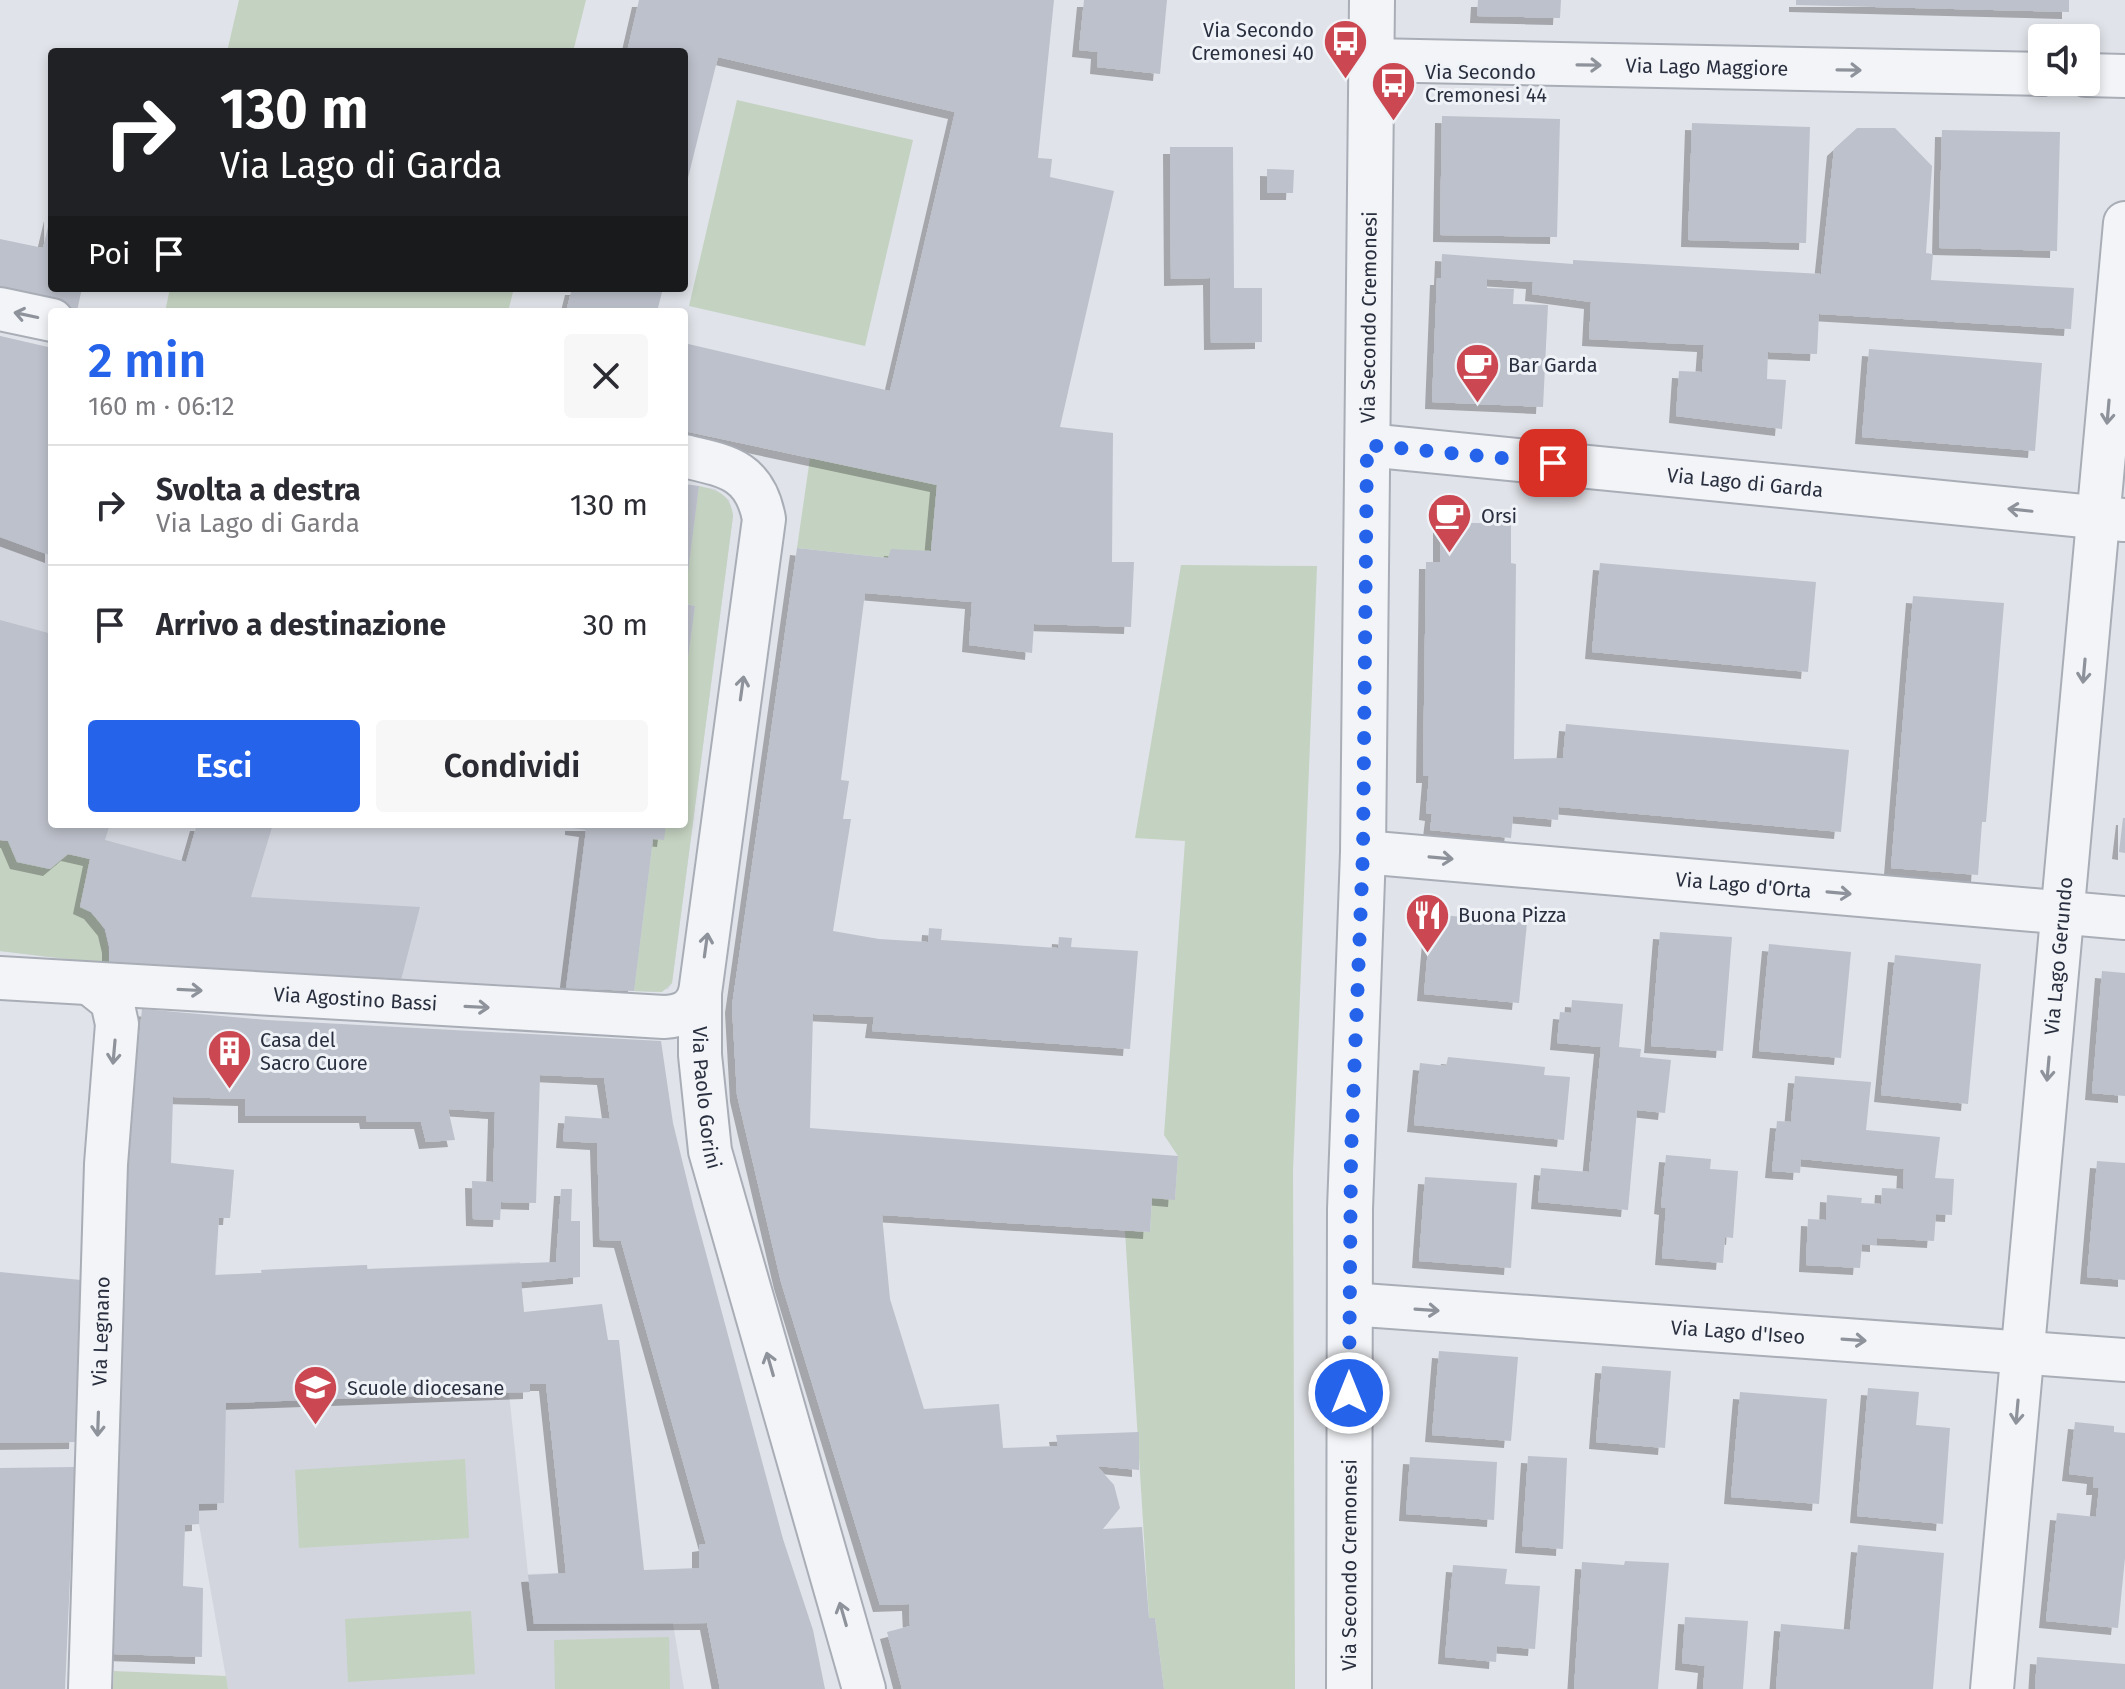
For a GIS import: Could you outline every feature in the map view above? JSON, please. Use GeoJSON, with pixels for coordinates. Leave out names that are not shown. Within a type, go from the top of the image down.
{"type":"FeatureCollection","features":[{"type":"Feature","properties":{"kind":"street","name":"Via Secondo Cremonesi"},"geometry":{"type":"LineString","coordinates":[[1349,1689],[1351,1154],[1363,852],[1372,0]]}},
{"type":"Feature","properties":{"kind":"street","name":"Via Lago Maggiore"},"geometry":{"type":"LineString","coordinates":[[1371,60],[2028,74]]}},
{"type":"Feature","properties":{"kind":"street"},"geometry":{"type":"LineString","coordinates":[[2100,75],[2125,76]]}},
{"type":"Feature","properties":{"kind":"street","name":"Via Lago Gerundo"},"geometry":{"type":"LineString","coordinates":[[1992,1689],[2062,913],[2112,519],[2125,223]]}},
{"type":"Feature","properties":{"kind":"street"},"geometry":{"type":"LineString","coordinates":[[0,309],[48,319]]}},
{"type":"Feature","properties":{"kind":"street","name":"Via Lago di Garda"},"geometry":{"type":"LineString","coordinates":[[1367,445],[2112,519]]}},
{"type":"Feature","properties":{"kind":"street","name":"Via Paolo Gorini"},"geometry":{"type":"LineString","coordinates":[[688,457],[731,468],[755,489],[764,519],[700,993],[700,1055],[710,1151],[864,1689]]}},
{"type":"Feature","properties":{"kind":"street","name":"Via Lago d'Orta"},"geometry":{"type":"LineString","coordinates":[[1363,852],[2125,918]]}},
{"type":"Feature","properties":{"kind":"street","name":"Via Agostino Bassi"},"geometry":{"type":"LineString","coordinates":[[0,978],[664,1017],[684,1014],[697,1002],[700,993]]}},
{"type":"Feature","properties":{"kind":"street","name":"Via Legnano"},"geometry":{"type":"LineString","coordinates":[[90,1689],[106,1164],[117,1024],[112,1001],[92,985]]}},
{"type":"Feature","properties":{"kind":"street","name":"Via Lago d'Iseo"},"geometry":{"type":"LineString","coordinates":[[1349,1304],[2125,1360]]}},
{"type":"Feature","properties":{"kind":"shaded area"},"geometry":{"type":"Polygon","coordinates":[[[0,336],[48,347],[48,828],[688,828],[688,485],[715,489],[729,500],[733,516],[672,983],[668,989],[654,992],[119,966],[0,951],[0,336]]]}},
{"type":"Feature","properties":{"kind":"shaded area","name":"Scuole diocesane"},"geometry":{"type":"Polygon","coordinates":[[[127,1159],[234,1170],[230,1218],[218,1218],[216,1275],[367,1265],[368,1269],[520,1262],[530,1392],[509,1393],[528,1574],[664,1570],[684,1689],[228,1689],[199,1524],[199,1504],[118,1503],[127,1159]]]}},
{"type":"Feature","properties":{"kind":"green space"},"geometry":{"type":"Polygon","coordinates":[[[239,0],[586,0],[574,48],[228,48],[239,0]]]}},
{"type":"Feature","properties":{"kind":"green space"},"geometry":{"type":"Polygon","coordinates":[[[737,100],[913,140],[865,346],[689,306],[737,100]]]}},
{"type":"Feature","properties":{"kind":"green space"},"geometry":{"type":"Polygon","coordinates":[[[169,292],[513,292],[509,308],[166,308],[169,292]]]}},
{"type":"Feature","properties":{"kind":"green space"},"geometry":{"type":"Polygon","coordinates":[[[810,458],[937,485],[931,551],[888,558],[797,548],[810,458]]]}},
{"type":"Feature","properties":{"kind":"green space"},"geometry":{"type":"Polygon","coordinates":[[[699,486],[712,489],[726,498],[733,516],[672,983],[662,992],[634,991],[653,839],[663,828],[688,828],[688,658],[695,606],[688,604],[688,572],[699,486]]]}},
{"type":"Feature","properties":{"kind":"green space"},"geometry":{"type":"Polygon","coordinates":[[[1181,565],[1317,566],[1293,1171],[1295,1689],[1164,1689],[1155,1618],[1149,1618],[1125,1231],[1150,1232],[1152,1198],[1175,1199],[1178,1156],[1164,1135],[1185,841],[1135,838],[1181,565]]]}},
{"type":"Feature","properties":{"kind":"green space"},"geometry":{"type":"Polygon","coordinates":[[[0,840],[90,859],[80,906],[95,917],[104,930],[109,964],[0,951],[0,840]]]}},
{"type":"Feature","properties":{"kind":"green space"},"geometry":{"type":"Polygon","coordinates":[[[465,1459],[469,1538],[299,1548],[295,1470],[465,1459]]]}},
{"type":"Feature","properties":{"kind":"green space"},"geometry":{"type":"Polygon","coordinates":[[[471,1611],[475,1674],[348,1682],[345,1619],[471,1611]]]}},
{"type":"Feature","properties":{"kind":"green space"},"geometry":{"type":"Polygon","coordinates":[[[669,1637],[670,1689],[555,1689],[554,1640],[669,1637]]]}},
{"type":"Feature","properties":{"kind":"green space"},"geometry":{"type":"Polygon","coordinates":[[[114,1671],[226,1676],[228,1689],[113,1689],[114,1671]]]}},
{"type":"Feature","properties":{"kind":"building"},"geometry":{"type":"Polygon","coordinates":[[[639,0],[1054,0],[1038,158],[1052,159],[1050,177],[1114,191],[1060,427],[1113,433],[1112,562],[1134,562],[1131,627],[1034,624],[1032,653],[969,645],[972,602],[865,593],[841,780],[849,781],[843,819],[851,819],[833,931],[879,939],[928,942],[929,928],[942,929],[941,940],[1058,948],[1059,937],[1072,938],[1071,947],[1138,951],[1130,1049],[872,1031],[874,1017],[813,1014],[810,1128],[1178,1156],[1175,1200],[1152,1198],[1150,1232],[882,1215],[890,1299],[924,1409],[999,1404],[1003,1448],[1058,1446],[1056,1435],[1139,1432],[1139,1470],[1097,1466],[1114,1485],[1120,1508],[1103,1529],[1142,1527],[1149,1618],[1155,1618],[1164,1689],[902,1689],[887,1632],[910,1626],[909,1604],[880,1605],[781,1282],[737,1095],[732,1006],[797,548],[888,558],[891,549],[931,551],[937,485],[688,432],[688,344],[890,391],[955,112],[718,57],[688,178],[688,48],[628,48],[639,0]]]}},
{"type":"Feature","properties":{"kind":"building"},"geometry":{"type":"Polygon","coordinates":[[[1084,0],[1167,0],[1160,74],[1097,67],[1098,52],[1079,50],[1084,0]]]}},
{"type":"Feature","properties":{"kind":"building"},"geometry":{"type":"Polygon","coordinates":[[[1478,0],[1561,0],[1560,18],[1477,16],[1478,0]]]}},
{"type":"Feature","properties":{"kind":"building"},"geometry":{"type":"Polygon","coordinates":[[[1796,0],[2069,0],[2069,12],[1796,5],[1796,0]]]}},
{"type":"Feature","properties":{"kind":"building"},"geometry":{"type":"Polygon","coordinates":[[[1442,116],[1560,119],[1557,237],[1440,235],[1442,116]]]}},
{"type":"Feature","properties":{"kind":"building"},"geometry":{"type":"Polygon","coordinates":[[[1692,123],[1810,127],[1806,243],[1688,240],[1692,123]]]}},
{"type":"Feature","properties":{"kind":"building"},"geometry":{"type":"Polygon","coordinates":[[[1857,128],[1895,128],[1932,166],[1926,253],[1933,254],[1931,280],[2074,288],[2071,329],[1819,314],[1817,354],[1768,352],[1767,379],[1786,380],[1782,429],[1676,416],[1679,371],[1702,372],[1704,345],[1589,339],[1591,302],[1532,294],[1533,282],[1487,279],[1487,288],[1514,289],[1513,304],[1548,305],[1543,407],[1432,402],[1437,278],[1441,278],[1442,254],[1573,264],[1573,260],[1821,274],[1834,149],[1857,128]]]}},
{"type":"Feature","properties":{"kind":"building"},"geometry":{"type":"Polygon","coordinates":[[[1942,130],[2060,132],[2057,251],[1939,248],[1942,130]]]}},
{"type":"Feature","properties":{"kind":"building"},"geometry":{"type":"Polygon","coordinates":[[[1170,147],[1233,147],[1234,288],[1262,288],[1262,342],[1211,343],[1210,278],[1171,279],[1170,147]]]}},
{"type":"Feature","properties":{"kind":"building"},"geometry":{"type":"Polygon","coordinates":[[[1267,169],[1294,170],[1293,193],[1267,193],[1267,169]]]}},
{"type":"Feature","properties":{"kind":"building"},"geometry":{"type":"Polygon","coordinates":[[[48,227],[48,292],[81,292],[78,308],[63,308],[0,295],[0,239],[43,248],[48,227]]]}},
{"type":"Feature","properties":{"kind":"building"},"geometry":{"type":"Polygon","coordinates":[[[571,292],[662,292],[658,308],[567,308],[571,292]]]}},
{"type":"Feature","properties":{"kind":"building"},"geometry":{"type":"Polygon","coordinates":[[[0,336],[48,347],[48,555],[0,537],[0,336]]]}},
{"type":"Feature","properties":{"kind":"building"},"geometry":{"type":"Polygon","coordinates":[[[1869,349],[2042,363],[2035,451],[1862,437],[1869,349]]]}},
{"type":"Feature","properties":{"kind":"building"},"geometry":{"type":"Polygon","coordinates":[[[688,485],[699,486],[688,572],[688,485]]]}},
{"type":"Feature","properties":{"kind":"building"},"geometry":{"type":"Polygon","coordinates":[[[1440,522],[1511,524],[1511,563],[1516,564],[1514,759],[1563,758],[1566,724],[1849,750],[1841,832],[1559,807],[1558,820],[1513,816],[1511,838],[1430,830],[1432,814],[1426,813],[1429,776],[1423,776],[1426,562],[1440,562],[1440,522]]]}},
{"type":"Feature","properties":{"kind":"building"},"geometry":{"type":"Polygon","coordinates":[[[1600,563],[1816,582],[1808,672],[1592,652],[1600,563]]]}},
{"type":"Feature","properties":{"kind":"building"},"geometry":{"type":"Polygon","coordinates":[[[1913,596],[2004,603],[1986,822],[1982,822],[1978,875],[1891,868],[1913,596]]]}},
{"type":"Feature","properties":{"kind":"building"},"geometry":{"type":"Polygon","coordinates":[[[688,605],[695,606],[688,658],[688,605]]]}},
{"type":"Feature","properties":{"kind":"building"},"geometry":{"type":"Polygon","coordinates":[[[0,620],[48,633],[48,828],[109,828],[105,840],[186,862],[196,828],[272,828],[251,897],[420,907],[401,980],[109,964],[105,929],[91,912],[80,907],[90,859],[68,854],[50,869],[17,862],[8,841],[0,840],[0,620]]]}},
{"type":"Feature","properties":{"kind":"building"},"geometry":{"type":"Polygon","coordinates":[[[2125,818],[2125,853],[2119,852],[2125,818]]]}},
{"type":"Feature","properties":{"kind":"building"},"geometry":{"type":"Polygon","coordinates":[[[572,828],[666,828],[664,840],[653,839],[634,991],[566,988],[586,830],[572,828]]]}},
{"type":"Feature","properties":{"kind":"building"},"geometry":{"type":"Polygon","coordinates":[[[1431,914],[1527,923],[1519,1003],[1424,994],[1431,914]]]}},
{"type":"Feature","properties":{"kind":"building"},"geometry":{"type":"Polygon","coordinates":[[[1660,932],[1732,937],[1723,1051],[1651,1046],[1660,932]]]}},
{"type":"Feature","properties":{"kind":"building"},"geometry":{"type":"Polygon","coordinates":[[[1769,944],[1851,952],[1841,1058],[1759,1051],[1769,944]]]}},
{"type":"Feature","properties":{"kind":"building"},"geometry":{"type":"Polygon","coordinates":[[[1895,955],[1981,964],[1968,1104],[1881,1095],[1895,955]]]}},
{"type":"Feature","properties":{"kind":"building"},"geometry":{"type":"Polygon","coordinates":[[[2102,971],[2125,973],[2125,1096],[2092,1093],[2102,971]]]}},
{"type":"Feature","properties":{"kind":"building"},"geometry":{"type":"Polygon","coordinates":[[[1572,1000],[1623,1004],[1619,1047],[1641,1049],[1640,1057],[1671,1060],[1665,1113],[1637,1110],[1628,1210],[1538,1202],[1541,1168],[1589,1172],[1601,1047],[1557,1043],[1560,1012],[1571,1013],[1572,1000]]]}},
{"type":"Feature","properties":{"kind":"building"},"geometry":{"type":"Polygon","coordinates":[[[142,1009],[267,1020],[661,1041],[673,1123],[694,1209],[783,1539],[813,1630],[825,1689],[720,1689],[707,1623],[534,1624],[528,1575],[566,1573],[546,1384],[530,1384],[530,1392],[226,1403],[224,1503],[199,1504],[199,1524],[185,1525],[183,1586],[203,1588],[202,1657],[114,1654],[127,1159],[142,1009]],[[540,1075],[536,1203],[501,1202],[500,1220],[473,1219],[472,1181],[493,1182],[495,1112],[448,1109],[455,1140],[426,1142],[421,1122],[367,1122],[366,1116],[245,1116],[245,1099],[173,1097],[171,1163],[234,1170],[230,1218],[219,1218],[215,1275],[367,1265],[367,1269],[556,1262],[561,1189],[572,1189],[571,1221],[580,1221],[580,1277],[521,1282],[524,1312],[602,1304],[608,1340],[619,1340],[644,1570],[699,1568],[699,1545],[706,1544],[621,1241],[600,1240],[597,1143],[563,1141],[565,1116],[610,1119],[604,1078],[540,1075]]]}},
{"type":"Feature","properties":{"kind":"building"},"geometry":{"type":"Polygon","coordinates":[[[1448,1057],[1545,1067],[1544,1075],[1570,1077],[1564,1140],[1414,1125],[1420,1063],[1446,1066],[1448,1057]]]}},
{"type":"Feature","properties":{"kind":"building"},"geometry":{"type":"Polygon","coordinates":[[[1795,1076],[1871,1082],[1866,1130],[1940,1137],[1935,1178],[1954,1179],[1952,1215],[1936,1214],[1934,1241],[1877,1238],[1877,1245],[1862,1244],[1860,1268],[1806,1265],[1808,1219],[1826,1220],[1827,1195],[1862,1198],[1861,1203],[1881,1204],[1882,1188],[1903,1189],[1904,1169],[1801,1159],[1800,1173],[1772,1171],[1777,1121],[1791,1122],[1795,1076]]]}},
{"type":"Feature","properties":{"kind":"building"},"geometry":{"type":"Polygon","coordinates":[[[1666,1155],[1711,1159],[1710,1169],[1738,1171],[1733,1238],[1725,1237],[1723,1263],[1662,1258],[1666,1208],[1661,1207],[1666,1155]]]}},
{"type":"Feature","properties":{"kind":"building"},"geometry":{"type":"Polygon","coordinates":[[[2097,1161],[2125,1163],[2125,1280],[2087,1277],[2097,1161]]]}},
{"type":"Feature","properties":{"kind":"building"},"geometry":{"type":"Polygon","coordinates":[[[1425,1177],[1517,1183],[1511,1268],[1419,1261],[1425,1177]]]}},
{"type":"Feature","properties":{"kind":"building"},"geometry":{"type":"Polygon","coordinates":[[[0,1272],[81,1280],[76,1442],[0,1443],[0,1272]]]}},
{"type":"Feature","properties":{"kind":"building"},"geometry":{"type":"Polygon","coordinates":[[[1439,1351],[1518,1357],[1511,1441],[1432,1435],[1439,1351]]]}},
{"type":"Feature","properties":{"kind":"building"},"geometry":{"type":"Polygon","coordinates":[[[1602,1366],[1671,1371],[1665,1448],[1596,1442],[1602,1366]]]}},
{"type":"Feature","properties":{"kind":"building"},"geometry":{"type":"Polygon","coordinates":[[[1868,1388],[1919,1392],[1916,1425],[1950,1428],[1943,1524],[1857,1516],[1868,1388]]]}},
{"type":"Feature","properties":{"kind":"building"},"geometry":{"type":"Polygon","coordinates":[[[1740,1392],[1827,1399],[1819,1504],[1731,1497],[1740,1392]]]}},
{"type":"Feature","properties":{"kind":"building"},"geometry":{"type":"Polygon","coordinates":[[[2075,1422],[2114,1426],[2114,1432],[2125,1433],[2125,1558],[2118,1628],[2046,1621],[2057,1513],[2096,1517],[2099,1488],[2093,1488],[2094,1477],[2069,1474],[2075,1422]]]}},
{"type":"Feature","properties":{"kind":"building"},"geometry":{"type":"Polygon","coordinates":[[[1528,1456],[1567,1458],[1563,1549],[1522,1546],[1528,1456]]]}},
{"type":"Feature","properties":{"kind":"building"},"geometry":{"type":"Polygon","coordinates":[[[1410,1457],[1497,1462],[1494,1520],[1406,1514],[1410,1457]]]}},
{"type":"Feature","properties":{"kind":"building"},"geometry":{"type":"Polygon","coordinates":[[[75,1467],[65,1689],[0,1689],[0,1468],[75,1467]]]}},
{"type":"Feature","properties":{"kind":"building"},"geometry":{"type":"Polygon","coordinates":[[[1858,1545],[1944,1553],[1933,1689],[1776,1689],[1781,1624],[1850,1630],[1858,1545]]]}},
{"type":"Feature","properties":{"kind":"building"},"geometry":{"type":"Polygon","coordinates":[[[1625,1561],[1669,1563],[1658,1689],[1574,1689],[1582,1562],[1624,1565],[1625,1561]]]}},
{"type":"Feature","properties":{"kind":"building"},"geometry":{"type":"Polygon","coordinates":[[[1453,1565],[1507,1569],[1505,1584],[1540,1586],[1535,1649],[1497,1646],[1496,1662],[1445,1657],[1453,1565]]]}},
{"type":"Feature","properties":{"kind":"building"},"geometry":{"type":"Polygon","coordinates":[[[1685,1617],[1748,1621],[1743,1689],[1703,1689],[1705,1666],[1682,1663],[1685,1617]]]}},
{"type":"Feature","properties":{"kind":"building"},"geometry":{"type":"Polygon","coordinates":[[[2037,1657],[2125,1664],[2125,1689],[2035,1689],[2037,1657]]]}},
{"type":"Feature","properties":{"kind":"place","name":"Via Secondo Cremonesi 40"},"geometry":{"type":"Point","coordinates":[1345,81]}},
{"type":"Feature","properties":{"kind":"place","name":"Via Secondo Cremonesi 44"},"geometry":{"type":"Point","coordinates":[1394,123]}},
{"type":"Feature","properties":{"kind":"place","name":"Bar Garda"},"geometry":{"type":"Point","coordinates":[1477,404]}},
{"type":"Feature","properties":{"kind":"place","name":"Orsi"},"geometry":{"type":"Point","coordinates":[1450,555]}},
{"type":"Feature","properties":{"kind":"place","name":"Buona Pizza"},"geometry":{"type":"Point","coordinates":[1427,954]}},
{"type":"Feature","properties":{"kind":"place","name":"Casa del Sacro Cuore"},"geometry":{"type":"Point","coordinates":[229,1091]}},
{"type":"Feature","properties":{"kind":"place","name":"Scuole diocesane"},"geometry":{"type":"Point","coordinates":[316,1427]}},
{"type":"Feature","properties":{"kind":"route"},"geometry":{"type":"LineString","coordinates":[[1349,1393],[1351,1154],[1363,852],[1367,445],[1553,463]]}}]}
